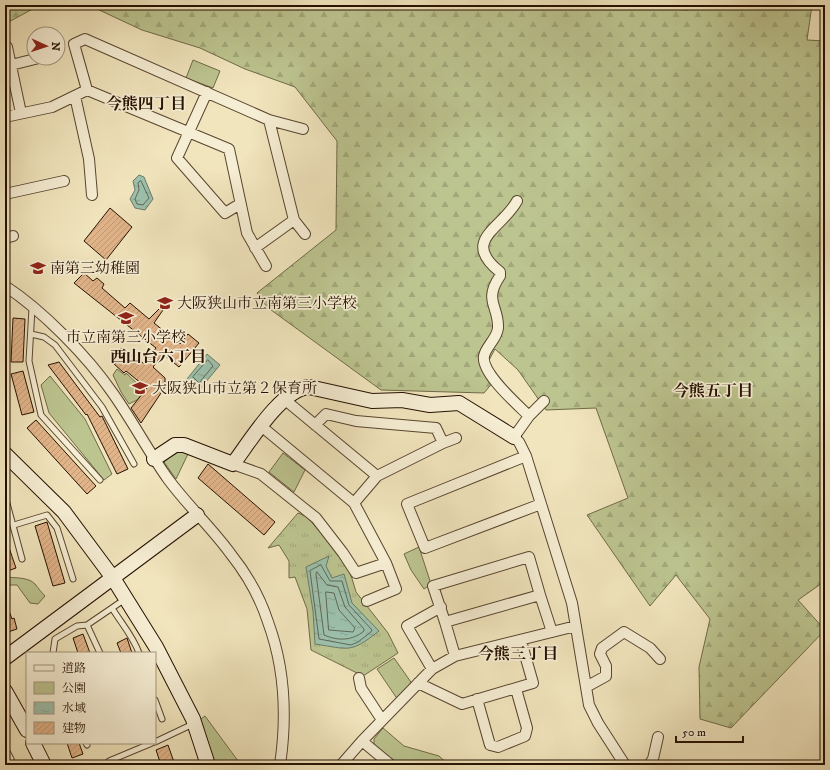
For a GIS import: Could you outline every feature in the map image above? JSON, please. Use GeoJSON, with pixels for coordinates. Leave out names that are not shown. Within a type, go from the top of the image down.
{"type":"FeatureCollection","features":[{"type":"Feature","properties":{"kind":"street"},"geometry":{"type":"LineString","coordinates":[[87,90],[74,44],[85,39],[269,120],[303,129]]}},
{"type":"Feature","properties":{"kind":"street"},"geometry":{"type":"LineString","coordinates":[[8,47],[21,113]]}},
{"type":"Feature","properties":{"kind":"street"},"geometry":{"type":"LineString","coordinates":[[11,65],[26,61]]}},
{"type":"Feature","properties":{"kind":"street"},"geometry":{"type":"LineString","coordinates":[[5,117],[52,107],[87,90],[229,149],[247,233],[266,266]]}},
{"type":"Feature","properties":{"kind":"street"},"geometry":{"type":"LineString","coordinates":[[207,92],[177,158],[225,213],[240,204]]}},
{"type":"Feature","properties":{"kind":"street"},"geometry":{"type":"LineString","coordinates":[[75,96],[89,159],[92,196]]}},
{"type":"Feature","properties":{"kind":"street"},"geometry":{"type":"LineString","coordinates":[[269,120],[294,220],[305,234]]}},
{"type":"Feature","properties":{"kind":"street"},"geometry":{"type":"LineString","coordinates":[[5,194],[64,181]]}},
{"type":"Feature","properties":{"kind":"street"},"geometry":{"type":"LineString","coordinates":[[517,201],[511,212],[490,232],[484,241],[483,253],[487,262],[500,272],[500,276],[494,285],[492,292],[493,306],[498,329],[494,340],[484,355],[484,363],[491,376],[529,416]]}},
{"type":"Feature","properties":{"kind":"street"},"geometry":{"type":"LineString","coordinates":[[255,248],[294,220]]}},
{"type":"Feature","properties":{"kind":"street"},"geometry":{"type":"LineString","coordinates":[[5,286],[32,308],[86,359],[112,392],[154,459],[196,515],[231,553],[256,594],[268,622],[280,668],[285,709],[280,765]]}},
{"type":"Feature","properties":{"kind":"street"},"geometry":{"type":"LineString","coordinates":[[233,464],[261,426],[284,399],[302,388],[309,387],[372,401],[402,400],[430,405],[459,403],[514,437],[519,442],[526,456],[572,603],[589,705],[598,723],[625,765]]}},
{"type":"Feature","properties":{"kind":"street"},"geometry":{"type":"LineString","coordinates":[[284,399],[377,476]]}},
{"type":"Feature","properties":{"kind":"street"},"geometry":{"type":"LineString","coordinates":[[514,437],[529,416],[544,401]]}},
{"type":"Feature","properties":{"kind":"street"},"geometry":{"type":"LineString","coordinates":[[315,425],[326,414],[356,421],[436,428],[443,443]]}},
{"type":"Feature","properties":{"kind":"street"},"geometry":{"type":"LineString","coordinates":[[261,426],[354,503],[386,563],[396,589],[367,601]]}},
{"type":"Feature","properties":{"kind":"street"},"geometry":{"type":"LineString","coordinates":[[354,503],[377,476],[456,438]]}},
{"type":"Feature","properties":{"kind":"street"},"geometry":{"type":"LineString","coordinates":[[154,459],[175,445],[184,445],[262,474],[316,518],[344,553],[356,573],[386,563]]}},
{"type":"Feature","properties":{"kind":"street"},"geometry":{"type":"LineString","coordinates":[[5,454],[64,512],[113,578],[156,647],[194,724],[208,765]]}},
{"type":"Feature","properties":{"kind":"street"},"geometry":{"type":"LineString","coordinates":[[526,456],[407,504],[425,548],[542,504]]}},
{"type":"Feature","properties":{"kind":"street"},"geometry":{"type":"LineString","coordinates":[[5,658],[196,515]]}},
{"type":"Feature","properties":{"kind":"street"},"geometry":{"type":"LineString","coordinates":[[455,656],[441,607],[433,586],[529,557],[552,632]]}},
{"type":"Feature","properties":{"kind":"street"},"geometry":{"type":"LineString","coordinates":[[445,622],[540,595]]}},
{"type":"Feature","properties":{"kind":"street"},"geometry":{"type":"LineString","coordinates":[[432,669],[407,626],[441,607]]}},
{"type":"Feature","properties":{"kind":"street"},"geometry":{"type":"LineString","coordinates":[[341,765],[362,740],[432,669],[455,656],[576,626]]}},
{"type":"Feature","properties":{"kind":"street"},"geometry":{"type":"LineString","coordinates":[[586,687],[606,676],[606,666],[600,654],[602,648],[624,632],[650,648],[660,659]]}},
{"type":"Feature","properties":{"kind":"street"},"geometry":{"type":"LineString","coordinates":[[418,683],[462,704],[533,683],[520,641]]}},
{"type":"Feature","properties":{"kind":"street"},"geometry":{"type":"LineString","coordinates":[[358,678],[361,688],[382,720]]}},
{"type":"Feature","properties":{"kind":"street"},"geometry":{"type":"LineString","coordinates":[[477,699],[490,745],[498,747],[525,736],[527,728],[516,689]]}},
{"type":"Feature","properties":{"kind":"street"},"geometry":{"type":"LineString","coordinates":[[5,691],[26,728]]}},
{"type":"Feature","properties":{"kind":"street"},"geometry":{"type":"LineString","coordinates":[[654,763],[658,737]]}},
{"type":"Feature","properties":{"kind":"street"},"geometry":{"type":"LineString","coordinates":[[362,740],[392,765]]}},
{"type":"Feature","properties":{"kind":"street"},"geometry":{"type":"LineString","coordinates":[[33,744],[39,763]]}},
{"type":"Feature","properties":{"kind":"lane"},"geometry":{"type":"LineString","coordinates":[[32,308],[29,361],[41,415],[100,480]]}},
{"type":"Feature","properties":{"kind":"lane"},"geometry":{"type":"LineString","coordinates":[[31,334],[44,337],[55,344],[102,407],[134,464]]}},
{"type":"Feature","properties":{"kind":"lane"},"geometry":{"type":"LineString","coordinates":[[5,496],[22,559]]}},
{"type":"Feature","properties":{"kind":"lane"},"geometry":{"type":"LineString","coordinates":[[14,525],[46,515],[57,528],[73,579]]}},
{"type":"Feature","properties":{"kind":"lane"},"geometry":{"type":"LineString","coordinates":[[54,652],[55,639],[77,626],[87,626],[126,598]]}},
{"type":"Feature","properties":{"kind":"lane"},"geometry":{"type":"LineString","coordinates":[[112,608],[128,634],[134,640],[139,652]]}},
{"type":"Feature","properties":{"kind":"lane"},"geometry":{"type":"LineString","coordinates":[[87,626],[100,652]]}},
{"type":"Feature","properties":{"kind":"lane"},"geometry":{"type":"LineString","coordinates":[[156,703],[162,719]]}},
{"type":"Feature","properties":{"kind":"lane"},"geometry":{"type":"LineString","coordinates":[[156,742],[194,724]]}},
{"type":"Feature","properties":{"kind":"lane"},"geometry":{"type":"LineString","coordinates":[[106,765],[109,761],[150,744]]}},
{"type":"Feature","properties":{"kind":"lane"},"geometry":{"type":"LineString","coordinates":[[6,751],[11,759]]}},
{"type":"Feature","properties":{"kind":"green space"},"geometry":{"type":"Polygon","coordinates":[[[5,5],[40,5],[5,24],[5,5]]]}},
{"type":"Feature","properties":{"kind":"green space"},"geometry":{"type":"Polygon","coordinates":[[[80,5],[652,5],[654,8],[688,10],[689,5],[812,5],[807,40],[825,41],[825,581],[798,600],[825,630],[731,728],[700,719],[699,667],[710,619],[676,575],[650,606],[587,515],[628,498],[596,408],[546,410],[518,370],[495,349],[488,362],[494,381],[484,393],[381,390],[267,307],[257,293],[336,230],[337,141],[295,87],[245,69],[200,48],[142,30],[97,9],[80,5]]]}},
{"type":"Feature","properties":{"kind":"green space"},"geometry":{"type":"Polygon","coordinates":[[[193,60],[220,71],[213,88],[186,78],[193,60]]]}},
{"type":"Feature","properties":{"kind":"green space"},"geometry":{"type":"Polygon","coordinates":[[[117,369],[125,375],[126,373],[142,388],[143,393],[137,400],[129,404],[121,392],[113,375],[117,369]]]}},
{"type":"Feature","properties":{"kind":"green space"},"geometry":{"type":"Polygon","coordinates":[[[50,376],[85,419],[112,474],[104,480],[49,413],[41,385],[50,376]]]}},
{"type":"Feature","properties":{"kind":"green space"},"geometry":{"type":"Polygon","coordinates":[[[184,450],[188,454],[176,479],[164,462],[177,451],[184,450]]]}},
{"type":"Feature","properties":{"kind":"green space"},"geometry":{"type":"Polygon","coordinates":[[[283,453],[305,470],[294,492],[269,472],[283,453]]]}},
{"type":"Feature","properties":{"kind":"green space"},"geometry":{"type":"Polygon","coordinates":[[[298,513],[306,516],[325,537],[350,572],[356,592],[388,633],[398,653],[363,676],[311,650],[307,609],[295,577],[289,578],[289,561],[279,545],[268,548],[298,513]]]}},
{"type":"Feature","properties":{"kind":"green space"},"geometry":{"type":"Polygon","coordinates":[[[419,547],[431,584],[424,589],[411,570],[404,554],[419,547]]]}},
{"type":"Feature","properties":{"kind":"green space"},"geometry":{"type":"Polygon","coordinates":[[[5,577],[29,580],[35,584],[45,596],[38,604],[30,603],[17,585],[5,585],[5,577]]]}},
{"type":"Feature","properties":{"kind":"green space"},"geometry":{"type":"Polygon","coordinates":[[[394,658],[413,685],[398,700],[377,669],[394,658]]]}},
{"type":"Feature","properties":{"kind":"green space"},"geometry":{"type":"Polygon","coordinates":[[[205,716],[241,765],[212,765],[198,721],[205,716]]]}},
{"type":"Feature","properties":{"kind":"green space"},"geometry":{"type":"Polygon","coordinates":[[[383,728],[404,746],[439,756],[449,765],[443,763],[441,765],[397,765],[374,744],[374,739],[383,728]]]}},
{"type":"Feature","properties":{"kind":"water"},"geometry":{"type":"Polygon","coordinates":[[[139,175],[144,177],[153,199],[145,210],[135,208],[130,199],[135,190],[133,181],[139,175]]]}},
{"type":"Feature","properties":{"kind":"water"},"geometry":{"type":"Polygon","coordinates":[[[207,354],[220,365],[200,389],[187,379],[207,354]]]}},
{"type":"Feature","properties":{"kind":"water"},"geometry":{"type":"Polygon","coordinates":[[[329,556],[326,566],[332,578],[344,574],[352,603],[379,631],[355,647],[343,648],[315,644],[313,611],[306,567],[329,556]]]}},
{"type":"Feature","properties":{"kind":"building"},"geometry":{"type":"Polygon","coordinates":[[[110,208],[132,227],[106,260],[84,241],[110,208]]]}},
{"type":"Feature","properties":{"kind":"building"},"geometry":{"type":"Polygon","coordinates":[[[84,273],[93,281],[97,278],[104,284],[102,288],[125,308],[130,303],[149,319],[160,308],[163,310],[154,323],[180,344],[188,334],[199,343],[179,367],[163,354],[153,367],[165,378],[165,387],[141,423],[131,408],[147,388],[126,371],[124,373],[114,364],[116,363],[112,360],[121,348],[131,356],[133,354],[144,364],[156,348],[74,283],[84,273]]]}},
{"type":"Feature","properties":{"kind":"building"},"geometry":{"type":"Polygon","coordinates":[[[13,318],[25,319],[23,362],[11,362],[13,318]]]}},
{"type":"Feature","properties":{"kind":"building"},"geometry":{"type":"Polygon","coordinates":[[[59,362],[100,417],[102,416],[128,469],[117,474],[87,414],[86,415],[48,365],[59,362]]]}},
{"type":"Feature","properties":{"kind":"building"},"geometry":{"type":"Polygon","coordinates":[[[23,371],[34,412],[22,415],[11,374],[23,371]]]}},
{"type":"Feature","properties":{"kind":"building"},"geometry":{"type":"Polygon","coordinates":[[[36,420],[96,486],[87,494],[27,428],[36,420]]]}},
{"type":"Feature","properties":{"kind":"building"},"geometry":{"type":"Polygon","coordinates":[[[208,464],[275,522],[264,535],[198,478],[208,464]]]}},
{"type":"Feature","properties":{"kind":"building"},"geometry":{"type":"Polygon","coordinates":[[[47,522],[65,583],[53,586],[35,526],[47,522]]]}},
{"type":"Feature","properties":{"kind":"building"},"geometry":{"type":"Polygon","coordinates":[[[5,539],[16,568],[5,572],[5,539]]]}},
{"type":"Feature","properties":{"kind":"building"},"geometry":{"type":"Polygon","coordinates":[[[5,603],[12,619],[14,618],[17,629],[5,633],[5,603]]]}},
{"type":"Feature","properties":{"kind":"building"},"geometry":{"type":"Polygon","coordinates":[[[83,634],[90,652],[78,652],[73,638],[83,634]]]}},
{"type":"Feature","properties":{"kind":"building"},"geometry":{"type":"Polygon","coordinates":[[[127,638],[132,652],[121,652],[117,643],[127,638]]]}},
{"type":"Feature","properties":{"kind":"building"},"geometry":{"type":"Polygon","coordinates":[[[67,744],[79,744],[83,754],[72,758],[67,744]]]}},
{"type":"Feature","properties":{"kind":"building"},"geometry":{"type":"Polygon","coordinates":[[[168,745],[175,765],[161,765],[156,750],[168,745]]]}},
{"type":"Feature","properties":{"kind":"place","name":"南第三幼稚園"},"geometry":{"type":"Point","coordinates":[38,268]}},
{"type":"Feature","properties":{"kind":"place","name":"大阪狭山市立南第三小学校"},"geometry":{"type":"Point","coordinates":[165,303]}},
{"type":"Feature","properties":{"kind":"place","name":"市立南第三小学校"},"geometry":{"type":"Point","coordinates":[126,318]}},
{"type":"Feature","properties":{"kind":"place","name":"大阪狭山市立第２保育所"},"geometry":{"type":"Point","coordinates":[140,388]}},
{"type":"Feature","properties":{"kind":"district","name":"今熊四丁目"},"geometry":{"type":"Point","coordinates":[146,104]}},
{"type":"Feature","properties":{"kind":"district","name":"西山台六丁目"},"geometry":{"type":"Point","coordinates":[158,357]}},
{"type":"Feature","properties":{"kind":"district","name":"今熊五丁目"},"geometry":{"type":"Point","coordinates":[713,391]}},
{"type":"Feature","properties":{"kind":"district","name":"今熊三丁目"},"geometry":{"type":"Point","coordinates":[518,654]}}]}
